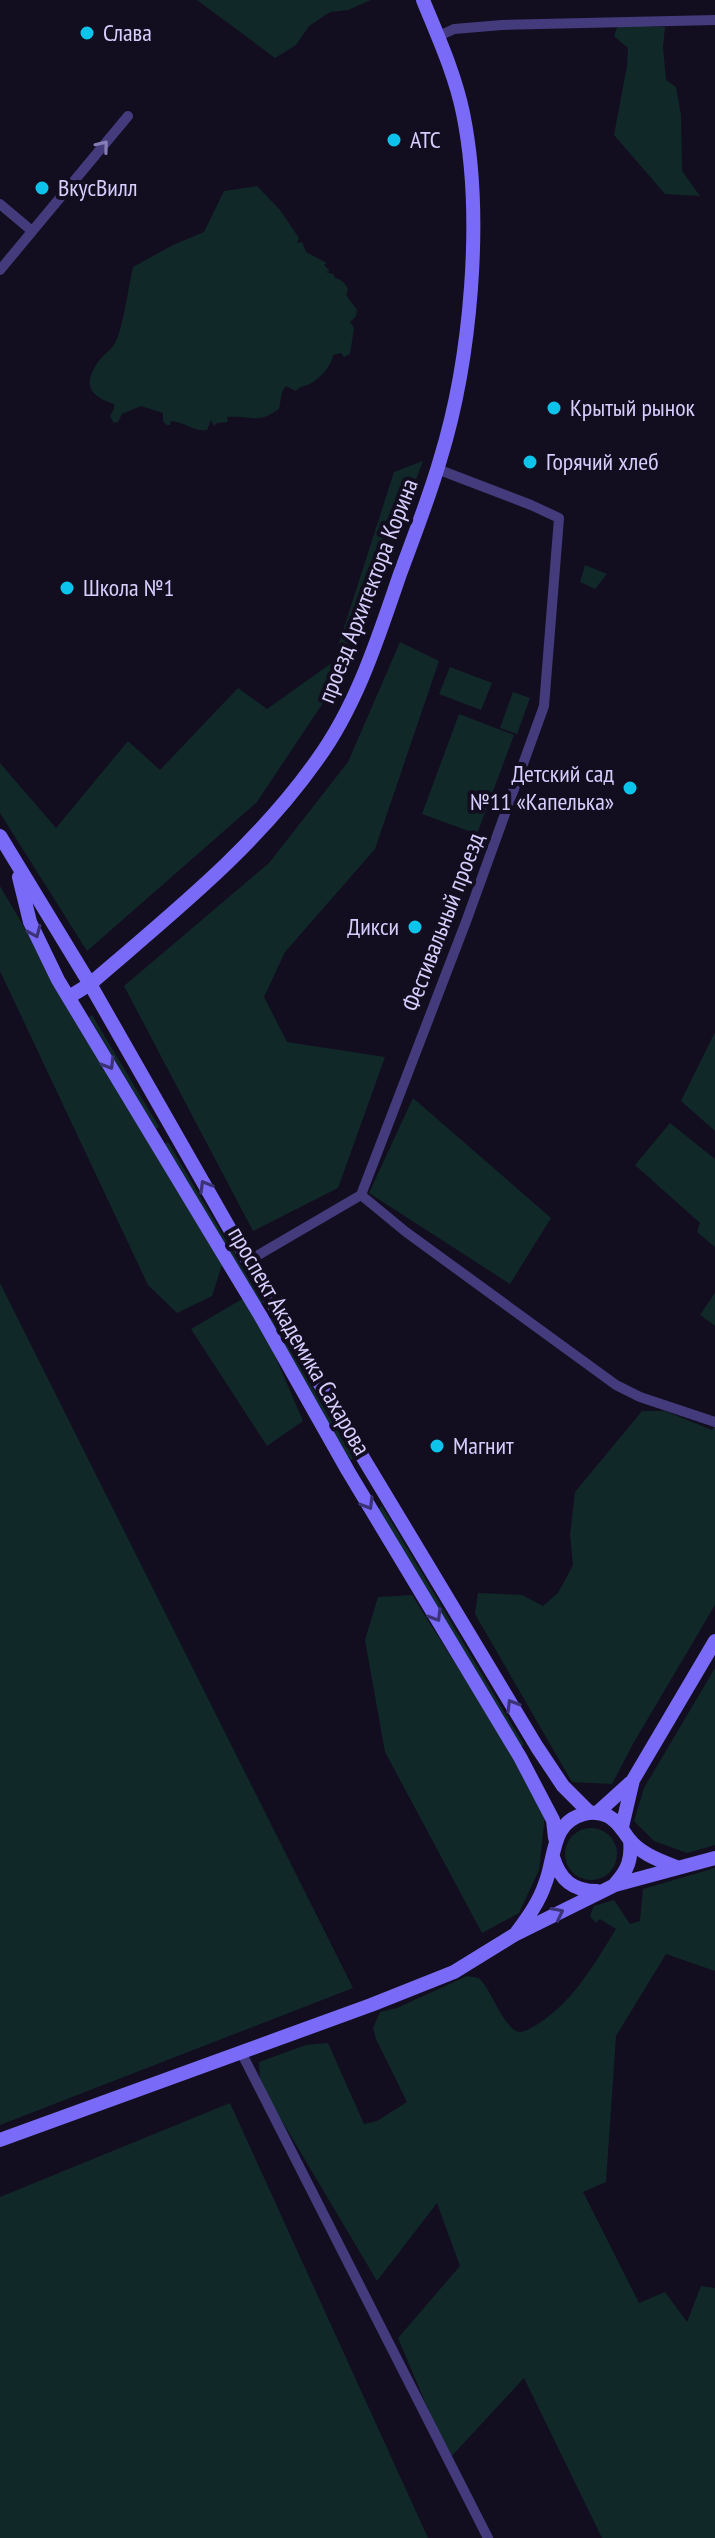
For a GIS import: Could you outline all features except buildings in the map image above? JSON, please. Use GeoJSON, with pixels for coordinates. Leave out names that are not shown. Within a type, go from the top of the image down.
{"type":"FeatureCollection","features":[{"type":"Feature","properties":{"kind":"street","name":"проезд Архитектора Корина"},"geometry":{"type":"LineString","coordinates":[[69,997],[90,984],[221,871],[268,823],[317,761],[342,723],[375,646],[437,469],[462,368],[469,316],[472,235],[468,144],[463,111],[439,36],[423,0]]}},
{"type":"Feature","properties":{"kind":"street"},"geometry":{"type":"LineString","coordinates":[[439,36],[454,29],[502,25],[715,20]]}},
{"type":"Feature","properties":{"kind":"street"},"geometry":{"type":"LineString","coordinates":[[0,270],[128,116]]}},
{"type":"Feature","properties":{"kind":"street"},"geometry":{"type":"LineString","coordinates":[[0,204],[32,231]]}},
{"type":"Feature","properties":{"kind":"street","name":"проезд Архитектора Корина"},"geometry":{"type":"LineString","coordinates":[[437,469],[558,516]]}},
{"type":"Feature","properties":{"kind":"street","name":"Фестивальный проезд"},"geometry":{"type":"LineString","coordinates":[[361,1195],[467,919],[544,706],[558,516]]}},
{"type":"Feature","properties":{"kind":"street","name":"проспект Академика Сахарова"},"geometry":{"type":"LineString","coordinates":[[0,836],[90,984],[365,1461],[537,1747],[563,1786],[594,1813]]}},
{"type":"Feature","properties":{"kind":"street","name":"проспект Академика Сахарова"},"geometry":{"type":"LineString","coordinates":[[15,861],[30,922],[45,956],[520,1757],[553,1820],[555,1838]]}},
{"type":"Feature","properties":{"kind":"street"},"geometry":{"type":"LineString","coordinates":[[155,1139],[172,1128]]}},
{"type":"Feature","properties":{"kind":"street"},"geometry":{"type":"LineString","coordinates":[[248,1261],[361,1195],[418,1242],[616,1385],[640,1397],[715,1422]]}},
{"type":"Feature","properties":{"kind":"street"},"geometry":{"type":"LineString","coordinates":[[260,1315],[274,1304]]}},
{"type":"Feature","properties":{"kind":"street"},"geometry":{"type":"LineString","coordinates":[[348,1471],[365,1461]]}},
{"type":"Feature","properties":{"kind":"street"},"geometry":{"type":"LineString","coordinates":[[594,1813],[633,1780],[715,1641]]}},
{"type":"Feature","properties":{"kind":"street"},"geometry":{"type":"LineString","coordinates":[[520,1757],[537,1747]]}},
{"type":"Feature","properties":{"kind":"street"},"geometry":{"type":"LineString","coordinates":[[553,1857],[557,1872],[566,1882],[584,1891],[608,1888],[626,1872],[631,1856],[626,1834],[633,1780]]}},
{"type":"Feature","properties":{"kind":"street"},"geometry":{"type":"LineString","coordinates":[[514,1935],[531,1914],[545,1885],[555,1838],[563,1825],[574,1817],[594,1813],[608,1816],[649,1856],[676,1867]]}},
{"type":"Feature","properties":{"kind":"street"},"geometry":{"type":"LineString","coordinates":[[0,2140],[454,1972],[514,1935],[608,1888],[715,1858]]}},
{"type":"Feature","properties":{"kind":"street"},"geometry":{"type":"LineString","coordinates":[[241,2052],[488,2538]]}},
{"type":"Feature","properties":{"kind":"green space"},"geometry":{"type":"Polygon","coordinates":[[[197,0],[371,0],[348,10],[330,12],[309,26],[296,45],[275,58],[197,0]]]}},
{"type":"Feature","properties":{"kind":"green space"},"geometry":{"type":"Polygon","coordinates":[[[618,25],[665,27],[666,80],[676,87],[681,115],[682,171],[700,196],[665,194],[614,135],[628,48],[614,36],[618,25]]]}},
{"type":"Feature","properties":{"kind":"green space"},"geometry":{"type":"Polygon","coordinates":[[[257,186],[280,210],[299,238],[297,243],[302,242],[306,252],[327,263],[324,265],[330,271],[326,272],[333,274],[348,289],[346,295],[357,310],[350,322],[354,328],[350,354],[344,357],[341,353],[333,355],[320,377],[296,391],[286,386],[279,409],[265,417],[227,417],[228,422],[214,426],[211,420],[207,430],[202,430],[171,421],[167,425],[163,421],[163,413],[141,406],[122,414],[114,423],[110,416],[114,404],[94,394],[90,378],[118,336],[133,267],[204,232],[224,191],[257,186]]]}},
{"type":"Feature","properties":{"kind":"green space"},"geometry":{"type":"Polygon","coordinates":[[[423,461],[345,670],[257,802],[87,951],[0,813],[0,763],[56,828],[128,741],[160,770],[238,688],[267,709],[333,662],[394,472],[423,461]]]}},
{"type":"Feature","properties":{"kind":"green space"},"geometry":{"type":"Polygon","coordinates":[[[585,565],[607,574],[595,589],[580,582],[585,565]]]}},
{"type":"Feature","properties":{"kind":"green space"},"geometry":{"type":"Polygon","coordinates":[[[400,642],[439,661],[375,849],[285,952],[264,997],[287,1042],[385,1057],[338,1188],[253,1231],[124,986],[269,863],[348,762],[400,642]]]}},
{"type":"Feature","properties":{"kind":"green space"},"geometry":{"type":"Polygon","coordinates":[[[450,667],[492,683],[481,710],[439,694],[450,667]]]}},
{"type":"Feature","properties":{"kind":"green space"},"geometry":{"type":"Polygon","coordinates":[[[513,692],[530,698],[517,734],[500,728],[513,692]]]}},
{"type":"Feature","properties":{"kind":"green space"},"geometry":{"type":"Polygon","coordinates":[[[459,714],[514,735],[477,834],[422,814],[459,714]]]}},
{"type":"Feature","properties":{"kind":"green space"},"geometry":{"type":"Polygon","coordinates":[[[0,886],[222,1265],[212,1296],[177,1313],[148,1285],[0,971],[0,886]]]}},
{"type":"Feature","properties":{"kind":"green space"},"geometry":{"type":"Polygon","coordinates":[[[92,1015],[159,1127],[156,1129],[89,1017],[92,1015]]]}},
{"type":"Feature","properties":{"kind":"green space"},"geometry":{"type":"Polygon","coordinates":[[[715,1032],[715,1131],[681,1101],[715,1032]]]}},
{"type":"Feature","properties":{"kind":"green space"},"geometry":{"type":"Polygon","coordinates":[[[413,1098],[551,1218],[510,1284],[369,1193],[413,1098]]]}},
{"type":"Feature","properties":{"kind":"green space"},"geometry":{"type":"Polygon","coordinates":[[[670,1123],[715,1159],[715,1247],[697,1232],[700,1223],[635,1165],[670,1123]]]}},
{"type":"Feature","properties":{"kind":"green space"},"geometry":{"type":"Polygon","coordinates":[[[168,1142],[263,1303],[260,1305],[164,1144],[168,1142]]]}},
{"type":"Feature","properties":{"kind":"green space"},"geometry":{"type":"Polygon","coordinates":[[[0,1283],[353,1988],[0,2125],[0,1283]]]}},
{"type":"Feature","properties":{"kind":"green space"},"geometry":{"type":"Polygon","coordinates":[[[715,1293],[715,1326],[700,1315],[715,1293]]]}},
{"type":"Feature","properties":{"kind":"green space"},"geometry":{"type":"Polygon","coordinates":[[[249,1295],[303,1421],[267,1446],[191,1329],[249,1295]]]}},
{"type":"Feature","properties":{"kind":"green space"},"geometry":{"type":"Polygon","coordinates":[[[271,1318],[354,1458],[350,1460],[268,1320],[271,1318]]]}},
{"type":"Feature","properties":{"kind":"green space"},"geometry":{"type":"Polygon","coordinates":[[[642,1411],[665,1411],[712,1430],[715,1425],[715,1605],[612,1784],[572,1782],[475,1614],[478,1593],[522,1595],[543,1606],[558,1593],[573,1565],[570,1535],[575,1492],[642,1411]]]}},
{"type":"Feature","properties":{"kind":"green space"},"geometry":{"type":"Polygon","coordinates":[[[382,1506],[524,1745],[520,1747],[378,1509],[382,1506]]]}},
{"type":"Feature","properties":{"kind":"green space"},"geometry":{"type":"Polygon","coordinates":[[[412,1595],[521,1768],[545,1815],[539,1870],[519,1913],[482,1933],[385,1752],[365,1640],[378,1597],[412,1595]]]}},
{"type":"Feature","properties":{"kind":"green space"},"geometry":{"type":"Polygon","coordinates":[[[715,1668],[715,1845],[687,1853],[654,1841],[634,1821],[644,1788],[715,1668]]]}},
{"type":"Feature","properties":{"kind":"green space"},"geometry":{"type":"Polygon","coordinates":[[[591,1828],[610,1835],[617,1854],[610,1873],[591,1880],[572,1873],[565,1854],[572,1835],[591,1828]]]}},
{"type":"Feature","properties":{"kind":"green space"},"geometry":{"type":"Polygon","coordinates":[[[715,1868],[715,1971],[666,1954],[616,2036],[606,2182],[583,2192],[639,2303],[665,2292],[687,2322],[701,2286],[715,2288],[715,2538],[602,2538],[524,2378],[449,2459],[398,2338],[460,2266],[437,2203],[377,2281],[260,2084],[259,2062],[306,2045],[328,2043],[364,2124],[377,2121],[407,2102],[376,2039],[373,2028],[380,2012],[397,2008],[467,1976],[479,1978],[514,2030],[525,2031],[545,2019],[569,1997],[590,1971],[616,1929],[600,1919],[596,1923],[590,1916],[594,1906],[614,1900],[630,1924],[640,1921],[643,1889],[715,1868]]]}},
{"type":"Feature","properties":{"kind":"green space"},"geometry":{"type":"Polygon","coordinates":[[[230,2103],[428,2538],[0,2538],[0,2197],[230,2103]]]}},
{"type":"Feature","properties":{"kind":"place","name":"Слава"},"geometry":{"type":"Point","coordinates":[87,33]}},
{"type":"Feature","properties":{"kind":"place","name":"АТС"},"geometry":{"type":"Point","coordinates":[394,140]}},
{"type":"Feature","properties":{"kind":"place","name":"ВкусВилл"},"geometry":{"type":"Point","coordinates":[42,188]}},
{"type":"Feature","properties":{"kind":"place","name":"Крытый рынок"},"geometry":{"type":"Point","coordinates":[554,408]}},
{"type":"Feature","properties":{"kind":"place","name":"Горячий хлеб"},"geometry":{"type":"Point","coordinates":[530,462]}},
{"type":"Feature","properties":{"kind":"place","name":"Школа №1"},"geometry":{"type":"Point","coordinates":[67,588]}},
{"type":"Feature","properties":{"kind":"place","name":"Детский сад №11 «Капелька»"},"geometry":{"type":"Point","coordinates":[630,788]}},
{"type":"Feature","properties":{"kind":"place","name":"Дикси"},"geometry":{"type":"Point","coordinates":[415,927]}},
{"type":"Feature","properties":{"kind":"place","name":"Магнит"},"geometry":{"type":"Point","coordinates":[437,1446]}}]}
